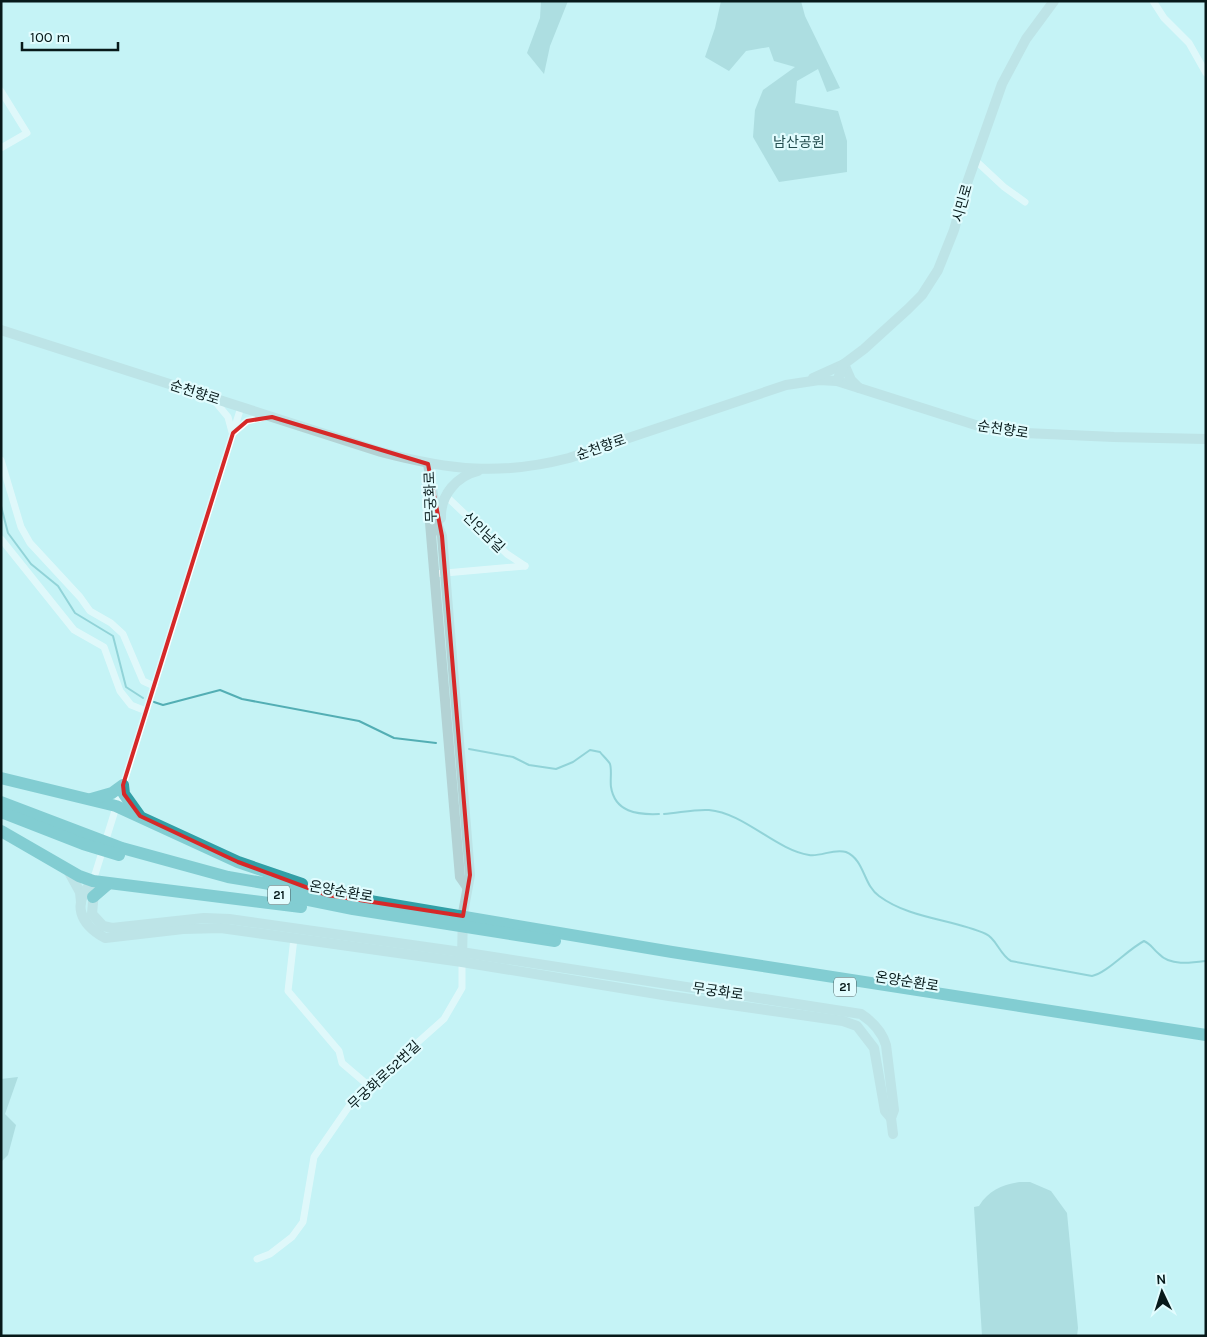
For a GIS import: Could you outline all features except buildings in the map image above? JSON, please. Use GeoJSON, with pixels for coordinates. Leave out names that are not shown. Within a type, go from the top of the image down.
{"type":"FeatureCollection","features":[{"type":"Feature","properties":{"kind":"highway"},"geometry":{"type":"LineString","coordinates":[[1,778],[116,806],[238,862],[301,883],[327,895]]}},
{"type":"Feature","properties":{"kind":"highway"},"geometry":{"type":"LineString","coordinates":[[88,800],[112,793],[123,785],[124,794],[140,816]]}},
{"type":"Feature","properties":{"kind":"highway","name":"21"},"geometry":{"type":"LineString","coordinates":[[1,802],[84,840]]}},
{"type":"Feature","properties":{"kind":"highway","name":"21"},"geometry":{"type":"LineString","coordinates":[[1,812],[120,852]]}},
{"type":"Feature","properties":{"kind":"highway"},"geometry":{"type":"LineString","coordinates":[[1,831],[67,869],[93,881],[319,909],[353,909]]}},
{"type":"Feature","properties":{"kind":"highway","name":"온양순환로"},"geometry":{"type":"LineString","coordinates":[[120,852],[228,876],[443,918]]}},
{"type":"Feature","properties":{"kind":"highway","name":"온양순환로"},"geometry":{"type":"LineString","coordinates":[[120,852],[214,882],[353,909],[443,918]]}},
{"type":"Feature","properties":{"kind":"highway"},"geometry":{"type":"LineString","coordinates":[[93,897],[108,884]]}},
{"type":"Feature","properties":{"kind":"highway","name":"21"},"geometry":{"type":"LineString","coordinates":[[443,918],[485,925]]}},
{"type":"Feature","properties":{"kind":"highway","name":"온양순환로"},"geometry":{"type":"LineString","coordinates":[[485,925],[1206,1035]]}},
{"type":"Feature","properties":{"kind":"highway","name":"온양순환로"},"geometry":{"type":"LineString","coordinates":[[485,925],[1206,1044]]}},
{"type":"Feature","properties":{"kind":"street","name":"시민로"},"geometry":{"type":"LineString","coordinates":[[808,381],[844,364],[864,349],[922,295],[938,270],[954,230],[975,160],[1002,84],[1014,57],[1054,1]]}},
{"type":"Feature","properties":{"kind":"street"},"geometry":{"type":"LineString","coordinates":[[1153,1],[1164,18],[1189,43],[1206,73]]}},
{"type":"Feature","properties":{"kind":"street"},"geometry":{"type":"LineString","coordinates":[[1,90],[27,133],[1,148]]}},
{"type":"Feature","properties":{"kind":"street"},"geometry":{"type":"LineString","coordinates":[[975,160],[1004,187],[1025,202]]}},
{"type":"Feature","properties":{"kind":"street","name":"순천향로"},"geometry":{"type":"LineString","coordinates":[[1,330],[272,417],[428,464],[484,469],[536,467],[569,458],[786,385],[808,381],[837,381],[985,428],[1025,433],[1114,437],[1206,438]]}},
{"type":"Feature","properties":{"kind":"street"},"geometry":{"type":"LineString","coordinates":[[837,381],[844,364]]}},
{"type":"Feature","properties":{"kind":"street"},"geometry":{"type":"LineString","coordinates":[[844,364],[851,380],[859,389]]}},
{"type":"Feature","properties":{"kind":"street"},"geometry":{"type":"LineString","coordinates":[[210,397],[228,417],[233,433]]}},
{"type":"Feature","properties":{"kind":"street"},"geometry":{"type":"LineString","coordinates":[[241,407],[93,881],[92,914],[103,926],[112,928],[204,918],[229,919],[462,957]]}},
{"type":"Feature","properties":{"kind":"street"},"geometry":{"type":"LineString","coordinates":[[233,433],[247,421],[257,417],[272,417]]}},
{"type":"Feature","properties":{"kind":"street"},"geometry":{"type":"LineString","coordinates":[[1,460],[20,527],[30,543],[80,597],[90,611],[111,623],[123,634],[143,681],[154,686]]}},
{"type":"Feature","properties":{"kind":"street","name":"무궁화로"},"geometry":{"type":"LineString","coordinates":[[428,464],[438,526],[442,536],[440,573]]}},
{"type":"Feature","properties":{"kind":"street","name":"무궁화로"},"geometry":{"type":"LineString","coordinates":[[428,464],[427,483],[440,573],[470,875],[461,936],[462,957],[861,1014],[872,1021],[883,1036],[894,1110],[891,1118],[893,1134]]}},
{"type":"Feature","properties":{"kind":"street"},"geometry":{"type":"LineString","coordinates":[[442,536],[441,513],[446,496],[458,480],[484,469]]}},
{"type":"Feature","properties":{"kind":"street","name":"신인남길"},"geometry":{"type":"LineString","coordinates":[[440,573],[525,566],[507,554],[446,496]]}},
{"type":"Feature","properties":{"kind":"street"},"geometry":{"type":"LineString","coordinates":[[1,539],[74,630],[104,648],[120,691],[131,705],[146,711]]}},
{"type":"Feature","properties":{"kind":"street"},"geometry":{"type":"LineString","coordinates":[[67,869],[80,892],[84,922],[105,938],[203,928],[462,957]]}},
{"type":"Feature","properties":{"kind":"street"},"geometry":{"type":"LineString","coordinates":[[81,906],[87,888],[93,881]]}},
{"type":"Feature","properties":{"kind":"street"},"geometry":{"type":"LineString","coordinates":[[294,938],[288,992],[339,1051],[342,1063],[368,1086]]}},
{"type":"Feature","properties":{"kind":"street","name":"무궁화로52번길"},"geometry":{"type":"LineString","coordinates":[[257,1259],[270,1254],[292,1237],[302,1222],[314,1157],[354,1099],[444,1019],[462,988],[462,957]]}},
{"type":"Feature","properties":{"kind":"highlighted area"},"geometry":{"type":"Polygon","coordinates":[[[272,417],[428,464],[442,536],[470,875],[463,916],[327,895],[238,862],[140,816],[124,794],[123,785],[233,433],[247,421],[272,417]]]}},
{"type":"Feature","properties":{"kind":"green space"},"geometry":{"type":"Polygon","coordinates":[[[541,1],[568,1],[550,46],[544,74],[527,53],[540,18],[541,1]]]}},
{"type":"Feature","properties":{"kind":"green space","name":"남산공원"},"geometry":{"type":"Polygon","coordinates":[[[721,1],[801,1],[805,16],[840,88],[827,92],[818,69],[797,81],[795,103],[838,111],[847,141],[847,172],[779,182],[753,137],[755,110],[763,90],[795,67],[774,61],[769,47],[746,51],[729,71],[705,57],[715,28],[721,1]]]}},
{"type":"Feature","properties":{"kind":"green space"},"geometry":{"type":"Polygon","coordinates":[[[18,1077],[5,1114],[16,1125],[8,1155],[1,1162],[1,1079],[18,1077]]]}},
{"type":"Feature","properties":{"kind":"green space"},"geometry":{"type":"Polygon","coordinates":[[[1020,1182],[1030,1182],[1051,1191],[1067,1213],[1078,1328],[1077,1336],[982,1336],[974,1207],[979,1206],[996,1189],[1020,1182]]]}},
{"type":"Feature","properties":{"kind":"waterway"},"geometry":{"type":"LineString","coordinates":[[1,506],[8,533],[31,564],[58,586],[75,613],[113,636],[126,687],[143,698]]}},
{"type":"Feature","properties":{"kind":"waterway"},"geometry":{"type":"LineString","coordinates":[[154,702],[163,705],[220,690],[242,699],[359,721],[394,738],[436,743]]}},
{"type":"Feature","properties":{"kind":"waterway"},"geometry":{"type":"LineString","coordinates":[[469,749],[513,757],[529,765],[556,769],[573,762],[590,750],[600,752],[610,764],[611,787],[617,802],[628,810],[643,814],[659,814]]}},
{"type":"Feature","properties":{"kind":"waterway"},"geometry":{"type":"LineString","coordinates":[[664,814],[709,810],[735,818],[797,852],[809,855],[837,851],[846,852],[857,861],[874,891],[891,904],[904,910],[986,934],[993,939],[1004,955],[1011,961],[1092,976],[1104,971],[1144,941],[1164,958],[1175,962],[1206,961]]}}]}
